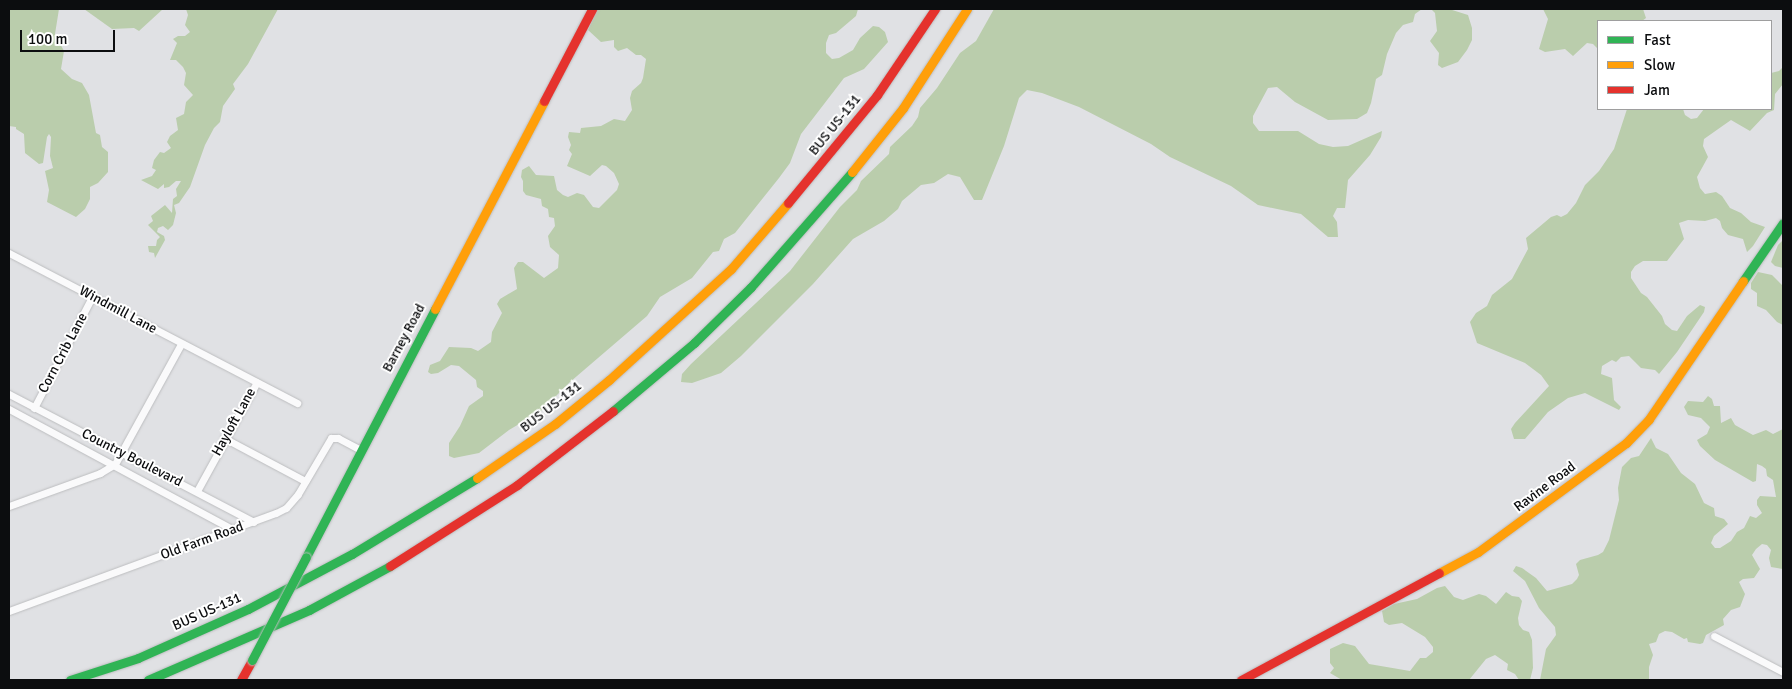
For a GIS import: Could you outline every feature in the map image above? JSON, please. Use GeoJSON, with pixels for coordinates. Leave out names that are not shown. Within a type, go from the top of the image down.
{"type":"FeatureCollection","features":[{"type":"Feature","properties":{"kind":"main road","name":"Barney Road"},"geometry":{"type":"LineString","coordinates":[[241,680],[592,9]]}},
{"type":"Feature","properties":{"kind":"main road","name":"BUS US-131"},"geometry":{"type":"LineString","coordinates":[[70,680],[138,658],[248,610],[352,554],[433,505],[501,463],[555,424],[616,373],[731,269],[853,126],[877,95],[935,9]]}},
{"type":"Feature","properties":{"kind":"main road"},"geometry":{"type":"LineString","coordinates":[[148,680],[309,610],[373,577],[517,485],[634,395],[694,343],[751,287],[854,170],[903,108],[966,9]]}},
{"type":"Feature","properties":{"kind":"main road","name":"Ravine Road"},"geometry":{"type":"LineString","coordinates":[[1241,680],[1272,661],[1478,552],[1626,443],[1649,419],[1783,223]]}},
{"type":"Feature","properties":{"kind":"street","name":"Windmill Lane"},"geometry":{"type":"LineString","coordinates":[[9,253],[227,367]]}},
{"type":"Feature","properties":{"kind":"street","name":"Corn Crib Lane"},"geometry":{"type":"LineString","coordinates":[[34,408],[92,298]]}},
{"type":"Feature","properties":{"kind":"street"},"geometry":{"type":"LineString","coordinates":[[9,506],[100,474],[115,464],[181,344]]}},
{"type":"Feature","properties":{"kind":"street","name":"Hayloft Lane"},"geometry":{"type":"LineString","coordinates":[[197,491],[256,382],[227,367]]}},
{"type":"Feature","properties":{"kind":"street"},"geometry":{"type":"LineString","coordinates":[[256,382],[297,404]]}},
{"type":"Feature","properties":{"kind":"street","name":"Country Boulevard"},"geometry":{"type":"LineString","coordinates":[[9,394],[254,522]]}},
{"type":"Feature","properties":{"kind":"street"},"geometry":{"type":"LineString","coordinates":[[9,401],[17,398]]}},
{"type":"Feature","properties":{"kind":"street","name":"Country Boulevard"},"geometry":{"type":"LineString","coordinates":[[9,409],[115,464],[234,530]]}},
{"type":"Feature","properties":{"kind":"street"},"geometry":{"type":"LineString","coordinates":[[224,438],[305,481]]}},
{"type":"Feature","properties":{"kind":"street","name":"Old Farm Road"},"geometry":{"type":"LineString","coordinates":[[9,611],[234,530],[286,508],[298,494],[331,438],[338,438],[361,450]]}},
{"type":"Feature","properties":{"kind":"street"},"geometry":{"type":"LineString","coordinates":[[1714,636],[1783,672]]}},
{"type":"Feature","properties":{"kind":"green space"},"geometry":{"type":"Polygon","coordinates":[[[9,9],[59,9],[55,34],[64,51],[61,69],[72,79],[82,83],[89,95],[96,133],[100,135],[102,147],[108,152],[108,172],[98,183],[90,187],[90,199],[85,209],[76,217],[47,202],[49,190],[45,171],[53,168],[50,156],[51,137],[49,134],[43,163],[39,164],[25,153],[24,134],[16,129],[16,127],[9,126],[9,9]]]}},
{"type":"Feature","properties":{"kind":"green space"},"geometry":{"type":"Polygon","coordinates":[[[84,9],[163,9],[139,31],[134,28],[112,29],[84,9]]]}},
{"type":"Feature","properties":{"kind":"green space"},"geometry":{"type":"Polygon","coordinates":[[[186,9],[278,9],[248,64],[233,84],[235,89],[223,106],[220,122],[214,128],[205,145],[190,187],[179,203],[174,205],[176,213],[173,225],[168,230],[163,226],[158,228],[157,232],[164,236],[165,240],[155,258],[154,253],[149,252],[148,246],[156,246],[157,240],[160,237],[148,225],[153,221],[151,216],[165,205],[172,213],[173,199],[177,196],[176,189],[181,181],[176,181],[169,187],[164,188],[164,184],[158,189],[141,180],[152,176],[156,170],[152,168],[154,160],[160,152],[164,153],[171,148],[167,142],[170,136],[178,130],[176,118],[184,114],[186,102],[193,95],[184,85],[186,73],[183,67],[176,60],[170,60],[177,43],[173,39],[178,36],[185,36],[190,32],[185,25],[188,15],[186,9]]]}},
{"type":"Feature","properties":{"kind":"green space"},"geometry":{"type":"Polygon","coordinates":[[[597,9],[858,9],[856,16],[836,33],[829,35],[826,43],[826,53],[832,59],[839,58],[853,50],[860,38],[873,26],[879,27],[885,32],[888,42],[864,69],[844,78],[801,134],[790,163],[779,178],[735,233],[724,239],[719,251],[713,252],[692,278],[660,297],[647,316],[570,382],[541,411],[509,430],[479,453],[454,458],[449,456],[449,443],[460,426],[469,406],[483,396],[483,391],[477,387],[476,380],[459,366],[451,365],[438,373],[431,374],[428,372],[430,365],[440,361],[449,347],[471,348],[478,351],[491,342],[492,332],[502,313],[497,304],[500,299],[517,289],[514,268],[518,262],[523,262],[544,278],[558,268],[559,255],[550,247],[548,236],[555,226],[554,218],[549,217],[548,209],[542,206],[541,199],[526,195],[523,191],[522,170],[529,166],[536,175],[554,176],[557,190],[563,195],[568,197],[577,193],[584,195],[593,207],[599,208],[617,190],[619,184],[614,173],[606,166],[602,165],[590,176],[567,166],[572,154],[569,150],[571,145],[568,137],[569,132],[580,133],[581,128],[601,126],[614,119],[625,121],[632,110],[630,98],[632,91],[641,83],[643,78],[646,59],[641,55],[636,55],[627,48],[618,51],[614,47],[614,40],[601,42],[588,30],[597,9]]]}},
{"type":"Feature","properties":{"kind":"green space"},"geometry":{"type":"Polygon","coordinates":[[[994,9],[1422,9],[1415,14],[1413,22],[1403,25],[1396,33],[1387,54],[1382,75],[1376,79],[1367,113],[1357,119],[1328,120],[1295,102],[1277,87],[1268,88],[1253,116],[1253,123],[1259,131],[1298,131],[1319,144],[1333,147],[1348,146],[1382,131],[1381,137],[1370,155],[1348,180],[1345,208],[1337,208],[1333,216],[1337,222],[1338,237],[1328,237],[1301,214],[1258,205],[1231,186],[1170,157],[1151,144],[1079,107],[1042,93],[1027,90],[1019,98],[1004,146],[982,200],[974,200],[960,177],[948,174],[934,183],[921,185],[902,201],[898,209],[884,221],[853,239],[813,284],[741,356],[721,373],[692,383],[681,382],[682,374],[691,364],[790,271],[840,207],[857,190],[861,181],[889,154],[890,147],[912,126],[918,117],[920,108],[937,88],[960,53],[976,41],[994,9]]]}},
{"type":"Feature","properties":{"kind":"green space"},"geometry":{"type":"Polygon","coordinates":[[[1431,9],[1449,9],[1468,15],[1472,28],[1472,40],[1458,62],[1442,68],[1438,65],[1439,53],[1430,41],[1437,31],[1435,13],[1431,9]]]}},
{"type":"Feature","properties":{"kind":"green space"},"geometry":{"type":"Polygon","coordinates":[[[1543,9],[1643,9],[1646,18],[1643,20],[1597,20],[1597,48],[1593,44],[1587,43],[1573,56],[1565,49],[1545,52],[1539,49],[1548,19],[1543,9]]]}},
{"type":"Feature","properties":{"kind":"green space"},"geometry":{"type":"Polygon","coordinates":[[[1783,67],[1783,84],[1775,94],[1774,110],[1767,113],[1750,131],[1731,120],[1704,139],[1703,146],[1708,157],[1697,177],[1700,188],[1705,194],[1716,192],[1722,196],[1730,208],[1741,213],[1751,222],[1765,227],[1753,246],[1747,252],[1743,239],[1728,235],[1722,228],[1720,221],[1716,218],[1705,221],[1688,220],[1679,223],[1684,239],[1667,261],[1643,261],[1635,266],[1631,272],[1631,278],[1641,293],[1647,297],[1662,316],[1665,324],[1672,330],[1677,331],[1687,316],[1700,305],[1705,307],[1704,312],[1677,352],[1659,374],[1655,370],[1641,368],[1629,356],[1621,357],[1616,362],[1612,360],[1602,366],[1601,374],[1612,378],[1614,400],[1621,407],[1619,410],[1585,393],[1568,398],[1548,412],[1525,439],[1514,439],[1511,429],[1549,386],[1541,375],[1525,363],[1477,343],[1470,322],[1476,313],[1487,306],[1492,295],[1512,279],[1528,249],[1526,238],[1551,217],[1557,215],[1561,217],[1567,214],[1576,203],[1585,185],[1599,171],[1614,149],[1627,110],[1683,110],[1685,115],[1691,119],[1697,118],[1703,110],[1772,110],[1772,73],[1779,71],[1783,67]]]}},
{"type":"Feature","properties":{"kind":"green space"},"geometry":{"type":"Polygon","coordinates":[[[1783,240],[1783,268],[1775,266],[1771,262],[1778,245],[1783,240]]]}},
{"type":"Feature","properties":{"kind":"green space"},"geometry":{"type":"Polygon","coordinates":[[[1758,272],[1772,275],[1783,286],[1783,325],[1777,322],[1766,310],[1757,306],[1757,293],[1751,289],[1751,283],[1758,272]]]}},
{"type":"Feature","properties":{"kind":"green space"},"geometry":{"type":"Polygon","coordinates":[[[1708,396],[1712,399],[1714,406],[1720,406],[1721,423],[1731,418],[1735,425],[1753,435],[1766,430],[1773,434],[1783,429],[1783,569],[1771,567],[1769,558],[1771,550],[1767,545],[1762,544],[1752,555],[1760,569],[1754,578],[1743,579],[1739,582],[1745,594],[1740,607],[1731,610],[1723,619],[1724,625],[1706,635],[1703,643],[1700,644],[1688,642],[1687,638],[1684,639],[1672,632],[1665,631],[1659,634],[1656,642],[1649,644],[1653,655],[1649,667],[1649,680],[1540,680],[1546,649],[1556,635],[1555,627],[1539,608],[1525,581],[1513,571],[1516,566],[1522,568],[1536,578],[1547,591],[1572,584],[1579,575],[1576,564],[1580,560],[1603,552],[1609,540],[1619,500],[1618,488],[1622,467],[1631,458],[1639,456],[1651,438],[1656,448],[1668,454],[1681,473],[1695,484],[1704,503],[1714,508],[1715,516],[1724,519],[1728,524],[1714,536],[1711,543],[1715,548],[1720,548],[1731,541],[1737,532],[1744,528],[1750,516],[1756,518],[1762,513],[1757,505],[1757,500],[1760,496],[1776,497],[1773,480],[1767,476],[1766,469],[1762,466],[1757,464],[1756,481],[1753,482],[1715,460],[1700,446],[1697,440],[1707,434],[1710,427],[1701,418],[1688,415],[1684,407],[1688,401],[1703,402],[1708,396]]]}},
{"type":"Feature","properties":{"kind":"green space"},"geometry":{"type":"Polygon","coordinates":[[[1445,586],[1454,597],[1463,600],[1479,594],[1486,596],[1496,604],[1506,592],[1512,596],[1519,597],[1522,601],[1518,618],[1519,625],[1523,630],[1529,632],[1532,640],[1533,668],[1530,680],[1519,680],[1515,674],[1507,670],[1508,664],[1495,655],[1486,659],[1469,680],[1342,680],[1330,673],[1334,668],[1330,663],[1330,649],[1343,643],[1355,646],[1369,664],[1410,671],[1420,658],[1426,658],[1433,652],[1433,647],[1425,637],[1402,623],[1389,625],[1384,622],[1382,611],[1394,604],[1417,599],[1437,588],[1445,586]]]}},
{"type":"Feature","properties":{"kind":"traffic: fast"},"geometry":{"type":"LineString","coordinates":[[613,411],[694,343],[751,287],[852,172]]}},
{"type":"Feature","properties":{"kind":"traffic: fast"},"geometry":{"type":"LineString","coordinates":[[1743,281],[1783,223]]}},
{"type":"Feature","properties":{"kind":"traffic: fast"},"geometry":{"type":"LineString","coordinates":[[306,557],[435,309]]}},
{"type":"Feature","properties":{"kind":"traffic: fast"},"geometry":{"type":"LineString","coordinates":[[70,680],[138,658],[248,609],[352,554],[477,478]]}},
{"type":"Feature","properties":{"kind":"traffic: fast"},"geometry":{"type":"LineString","coordinates":[[252,660],[306,557]]}},
{"type":"Feature","properties":{"kind":"traffic: fast"},"geometry":{"type":"LineString","coordinates":[[148,680],[309,610],[390,566]]}},
{"type":"Feature","properties":{"kind":"traffic: slow"},"geometry":{"type":"LineString","coordinates":[[852,172],[903,108],[967,9]]}},
{"type":"Feature","properties":{"kind":"traffic: slow"},"geometry":{"type":"LineString","coordinates":[[435,309],[544,101]]}},
{"type":"Feature","properties":{"kind":"traffic: slow"},"geometry":{"type":"LineString","coordinates":[[477,478],[555,424],[609,380],[731,269],[788,203]]}},
{"type":"Feature","properties":{"kind":"traffic: slow"},"geometry":{"type":"LineString","coordinates":[[1439,573],[1478,552],[1626,443],[1649,419],[1743,281]]}},
{"type":"Feature","properties":{"kind":"traffic: jam"},"geometry":{"type":"LineString","coordinates":[[544,101],[592,9]]}},
{"type":"Feature","properties":{"kind":"traffic: jam"},"geometry":{"type":"LineString","coordinates":[[788,203],[877,95],[935,9]]}},
{"type":"Feature","properties":{"kind":"traffic: jam"},"geometry":{"type":"LineString","coordinates":[[390,566],[517,485],[613,411]]}},
{"type":"Feature","properties":{"kind":"traffic: jam"},"geometry":{"type":"LineString","coordinates":[[1241,680],[1439,573]]}},
{"type":"Feature","properties":{"kind":"traffic: jam"},"geometry":{"type":"LineString","coordinates":[[241,680],[252,660]]}}]}
